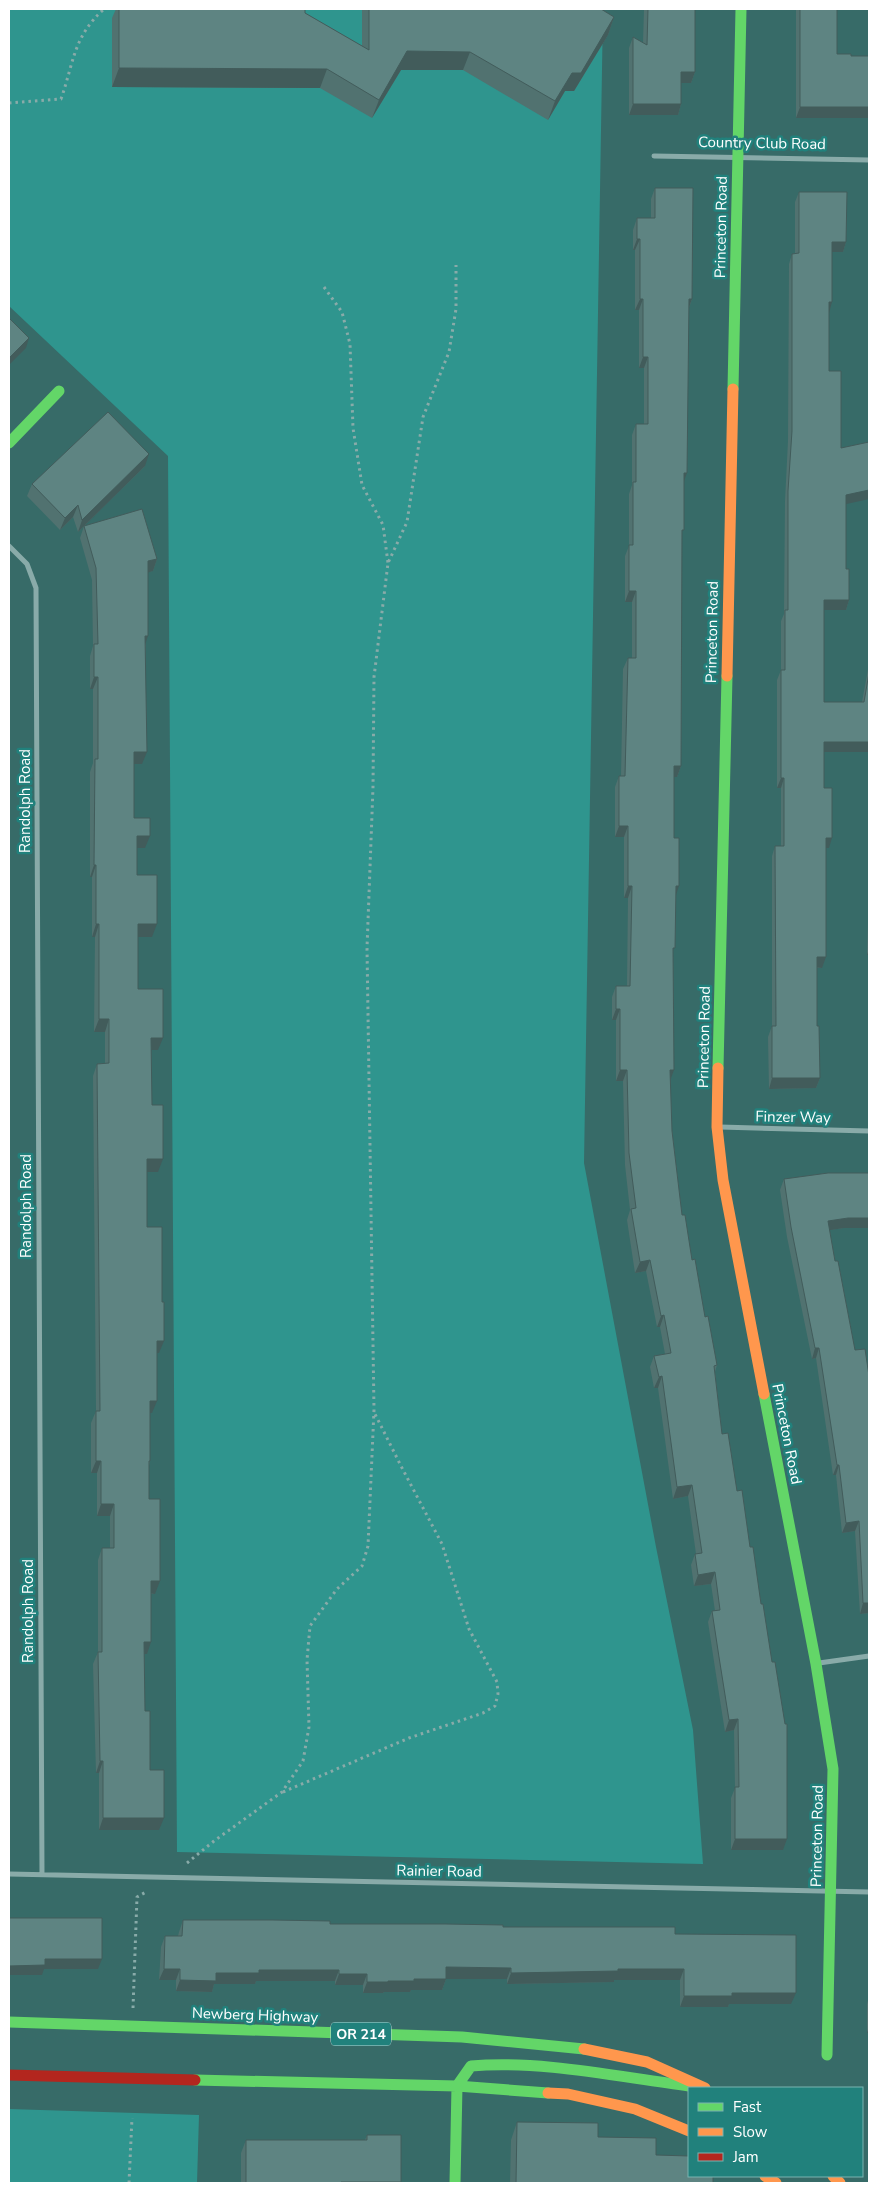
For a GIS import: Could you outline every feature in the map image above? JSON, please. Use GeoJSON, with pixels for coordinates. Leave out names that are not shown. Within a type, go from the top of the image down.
{"type":"FeatureCollection","features":[{"type":"Feature","properties":{"kind":"street","name":"Princeton Road"},"geometry":{"type":"LineString","coordinates":[[741,9],[716,1127],[723,1180],[816,1664],[833,1769],[827,2055]]}},
{"type":"Feature","properties":{"kind":"street","name":"Country Club Road"},"geometry":{"type":"LineString","coordinates":[[654,156],[869,160]]}},
{"type":"Feature","properties":{"kind":"street"},"geometry":{"type":"LineString","coordinates":[[9,443],[59,391]]}},
{"type":"Feature","properties":{"kind":"street","name":"Randolph Road"},"geometry":{"type":"LineString","coordinates":[[9,546],[27,564],[36,588],[42,1874]]}},
{"type":"Feature","properties":{"kind":"street","name":"Finzer Way"},"geometry":{"type":"LineString","coordinates":[[716,1127],[869,1131]]}},
{"type":"Feature","properties":{"kind":"street"},"geometry":{"type":"LineString","coordinates":[[816,1664],[869,1656]]}},
{"type":"Feature","properties":{"kind":"street","name":"Rainier Road"},"geometry":{"type":"LineString","coordinates":[[9,1874],[869,1892]]}},
{"type":"Feature","properties":{"kind":"street","name":"Newberg Highway"},"geometry":{"type":"LineString","coordinates":[[9,2022],[462,2037],[572,2046],[647,2062],[702,2087]]}},
{"type":"Feature","properties":{"kind":"street","name":"Newberg Highway"},"geometry":{"type":"LineString","coordinates":[[457,2086],[471,2066],[496,2064],[550,2068],[696,2087]]}},
{"type":"Feature","properties":{"kind":"street"},"geometry":{"type":"LineString","coordinates":[[9,2075],[457,2086],[568,2094],[635,2109],[688,2131]]}},
{"type":"Feature","properties":{"kind":"street"},"geometry":{"type":"LineString","coordinates":[[455,2183],[457,2086]]}},
{"type":"Feature","properties":{"kind":"path"},"geometry":{"type":"LineString","coordinates":[[9,103],[61,99],[76,44],[92,19],[104,9]]}},
{"type":"Feature","properties":{"kind":"path"},"geometry":{"type":"LineString","coordinates":[[388,563],[407,522],[423,417],[449,352],[456,309],[456,265]]}},
{"type":"Feature","properties":{"kind":"path"},"geometry":{"type":"LineString","coordinates":[[282,1792],[303,1761],[309,1727],[308,1660],[310,1626],[337,1589],[362,1566],[368,1546],[374,1410],[367,948],[373,787],[374,677],[388,563],[383,525],[362,485],[353,428],[350,344],[342,312],[324,287]]}},
{"type":"Feature","properties":{"kind":"path"},"geometry":{"type":"LineString","coordinates":[[133,2014],[137,1897],[168,1878],[214,1841],[282,1792],[409,1738],[483,1713],[495,1706],[498,1694],[497,1682],[469,1629],[442,1544],[400,1466],[374,1410]]}},
{"type":"Feature","properties":{"kind":"path"},"geometry":{"type":"LineString","coordinates":[[129,2183],[132,2118]]}},
{"type":"Feature","properties":{"kind":"shaded area"},"geometry":{"type":"Polygon","coordinates":[[[9,9],[603,9],[584,1163],[656,1547],[693,1730],[703,1864],[177,1852],[168,456],[9,306],[9,9]]]}},
{"type":"Feature","properties":{"kind":"shaded area"},"geometry":{"type":"Polygon","coordinates":[[[9,2109],[199,2115],[197,2183],[9,2183],[9,2109]]]}},
{"type":"Feature","properties":{"kind":"building"},"geometry":{"type":"Polygon","coordinates":[[[119,9],[305,9],[305,13],[369,50],[369,9],[601,9],[614,17],[581,73],[572,73],[555,101],[470,52],[407,51],[379,100],[327,69],[119,68],[119,9]]]}},
{"type":"Feature","properties":{"kind":"building"},"geometry":{"type":"Polygon","coordinates":[[[648,9],[695,9],[695,72],[681,72],[681,104],[633,104],[633,37],[647,45],[648,9]]]}},
{"type":"Feature","properties":{"kind":"building"},"geometry":{"type":"Polygon","coordinates":[[[800,9],[837,9],[837,54],[869,56],[869,107],[800,107],[800,9]]]}},
{"type":"Feature","properties":{"kind":"building"},"geometry":{"type":"Polygon","coordinates":[[[655,188],[693,188],[692,299],[689,299],[687,473],[684,473],[684,530],[682,530],[681,766],[674,766],[674,838],[679,838],[679,886],[676,886],[675,948],[673,948],[674,1070],[670,1070],[672,1131],[682,1215],[685,1215],[692,1260],[695,1259],[705,1317],[708,1316],[717,1365],[714,1366],[722,1434],[728,1433],[737,1491],[742,1490],[750,1547],[753,1547],[772,1662],[775,1662],[785,1724],[787,1724],[787,1839],[735,1839],[735,1787],[739,1787],[738,1719],[729,1720],[719,1657],[712,1611],[720,1610],[715,1572],[698,1575],[695,1554],[702,1553],[692,1485],[677,1487],[662,1376],[659,1377],[654,1356],[671,1353],[664,1315],[661,1316],[650,1260],[640,1262],[631,1209],[636,1208],[629,1153],[627,1070],[620,1070],[620,1009],[616,1009],[616,986],[630,986],[632,886],[628,886],[628,826],[619,826],[619,776],[625,776],[628,658],[636,658],[636,591],[629,591],[629,545],[633,545],[633,482],[636,482],[636,424],[648,424],[648,357],[643,357],[643,299],[640,299],[640,239],[637,239],[637,218],[655,218],[655,188]]]}},
{"type":"Feature","properties":{"kind":"building"},"geometry":{"type":"Polygon","coordinates":[[[799,192],[847,192],[846,242],[832,242],[832,302],[829,302],[829,371],[841,371],[841,448],[869,442],[869,490],[846,495],[846,569],[849,569],[849,600],[824,600],[824,702],[864,702],[869,673],[869,742],[824,742],[824,788],[832,788],[832,838],[826,838],[826,957],[817,957],[817,1026],[819,1026],[820,1078],[772,1078],[772,1026],[776,1026],[775,846],[784,846],[784,778],[781,778],[781,670],[785,670],[785,610],[788,610],[788,491],[792,431],[792,254],[799,253],[799,192]]]}},
{"type":"Feature","properties":{"kind":"building"},"geometry":{"type":"Polygon","coordinates":[[[9,318],[29,338],[9,358],[9,318]]]}},
{"type":"Feature","properties":{"kind":"building"},"geometry":{"type":"Polygon","coordinates":[[[108,412],[149,454],[82,520],[78,505],[65,518],[32,484],[108,412]]]}},
{"type":"Feature","properties":{"kind":"building"},"geometry":{"type":"Polygon","coordinates":[[[142,509],[157,559],[148,561],[148,636],[145,636],[147,752],[134,752],[134,818],[150,818],[150,836],[137,836],[137,875],[157,875],[157,924],[138,924],[138,989],[163,989],[163,1038],[151,1038],[152,1105],[163,1105],[163,1159],[147,1159],[147,1227],[162,1227],[162,1302],[164,1302],[164,1341],[157,1341],[157,1401],[150,1401],[149,1499],[160,1499],[160,1581],[151,1581],[151,1642],[144,1642],[145,1711],[150,1711],[150,1770],[164,1770],[164,1818],[103,1818],[103,1761],[100,1761],[98,1652],[102,1652],[102,1548],[114,1548],[114,1504],[101,1504],[101,1461],[96,1461],[96,1411],[100,1411],[97,1064],[109,1063],[109,1019],[99,1019],[99,924],[96,924],[96,865],[94,865],[95,759],[98,759],[98,677],[94,677],[94,644],[98,644],[96,568],[84,526],[142,509]]]}},
{"type":"Feature","properties":{"kind":"building"},"geometry":{"type":"Polygon","coordinates":[[[828,1173],[869,1173],[869,1218],[848,1218],[828,1221],[835,1261],[838,1261],[855,1350],[865,1349],[869,1376],[869,1603],[863,1603],[859,1521],[846,1523],[839,1465],[837,1465],[819,1348],[815,1348],[791,1227],[784,1179],[828,1173]]]}},
{"type":"Feature","properties":{"kind":"building"},"geometry":{"type":"Polygon","coordinates":[[[9,1918],[102,1918],[102,1959],[45,1959],[45,1965],[9,1966],[9,1918]]]}},
{"type":"Feature","properties":{"kind":"building"},"geometry":{"type":"Polygon","coordinates":[[[183,1920],[330,1921],[330,1924],[446,1924],[503,1925],[503,1927],[675,1927],[675,1934],[796,1935],[796,1993],[732,1993],[732,1996],[684,1996],[684,1969],[618,1969],[618,1971],[511,1973],[511,1968],[446,1967],[446,1979],[414,1979],[414,1981],[388,1982],[367,1982],[367,1974],[339,1974],[339,1970],[259,1970],[259,1973],[216,1973],[216,1981],[180,1980],[180,1969],[164,1969],[165,1936],[182,1936],[183,1920]]]}},
{"type":"Feature","properties":{"kind":"building"},"geometry":{"type":"Polygon","coordinates":[[[517,2122],[598,2123],[598,2137],[656,2138],[656,2155],[688,2156],[688,2177],[713,2177],[713,2183],[516,2183],[517,2122]]]}},
{"type":"Feature","properties":{"kind":"building"},"geometry":{"type":"Polygon","coordinates":[[[367,2135],[401,2135],[401,2182],[246,2183],[246,2140],[367,2140],[367,2135]]]}},
{"type":"Feature","properties":{"kind":"traffic: fast"},"geometry":{"type":"LineString","coordinates":[[733,389],[741,9]]}},
{"type":"Feature","properties":{"kind":"traffic: fast"},"geometry":{"type":"LineString","coordinates":[[9,443],[59,391]]}},
{"type":"Feature","properties":{"kind":"traffic: fast"},"geometry":{"type":"LineString","coordinates":[[718,1068],[727,676]]}},
{"type":"Feature","properties":{"kind":"traffic: fast"},"geometry":{"type":"LineString","coordinates":[[764,1394],[816,1664],[833,1769],[827,2055]]}},
{"type":"Feature","properties":{"kind":"traffic: fast"},"geometry":{"type":"LineString","coordinates":[[9,2022],[462,2037],[584,2049]]}},
{"type":"Feature","properties":{"kind":"traffic: fast"},"geometry":{"type":"LineString","coordinates":[[457,2086],[471,2066],[498,2065],[525,2065],[580,2070],[689,2086]]}},
{"type":"Feature","properties":{"kind":"traffic: fast"},"geometry":{"type":"LineString","coordinates":[[195,2080],[457,2086],[548,2093]]}},
{"type":"Feature","properties":{"kind":"traffic: fast"},"geometry":{"type":"LineString","coordinates":[[455,2183],[457,2086]]}},
{"type":"Feature","properties":{"kind":"traffic: slow"},"geometry":{"type":"LineString","coordinates":[[727,676],[733,389]]}},
{"type":"Feature","properties":{"kind":"traffic: slow"},"geometry":{"type":"LineString","coordinates":[[718,1068],[717,1127],[723,1180],[764,1394]]}},
{"type":"Feature","properties":{"kind":"traffic: slow"},"geometry":{"type":"LineString","coordinates":[[584,2049],[647,2062],[703,2087]]}},
{"type":"Feature","properties":{"kind":"traffic: slow"},"geometry":{"type":"LineString","coordinates":[[548,2093],[568,2094],[635,2109],[688,2131]]}},
{"type":"Feature","properties":{"kind":"traffic: slow"},"geometry":{"type":"LineString","coordinates":[[767,2177],[776,2183]]}},
{"type":"Feature","properties":{"kind":"traffic: slow"},"geometry":{"type":"LineString","coordinates":[[834,2177],[840,2183]]}},
{"type":"Feature","properties":{"kind":"traffic: jam"},"geometry":{"type":"LineString","coordinates":[[9,2075],[195,2080]]}}]}
